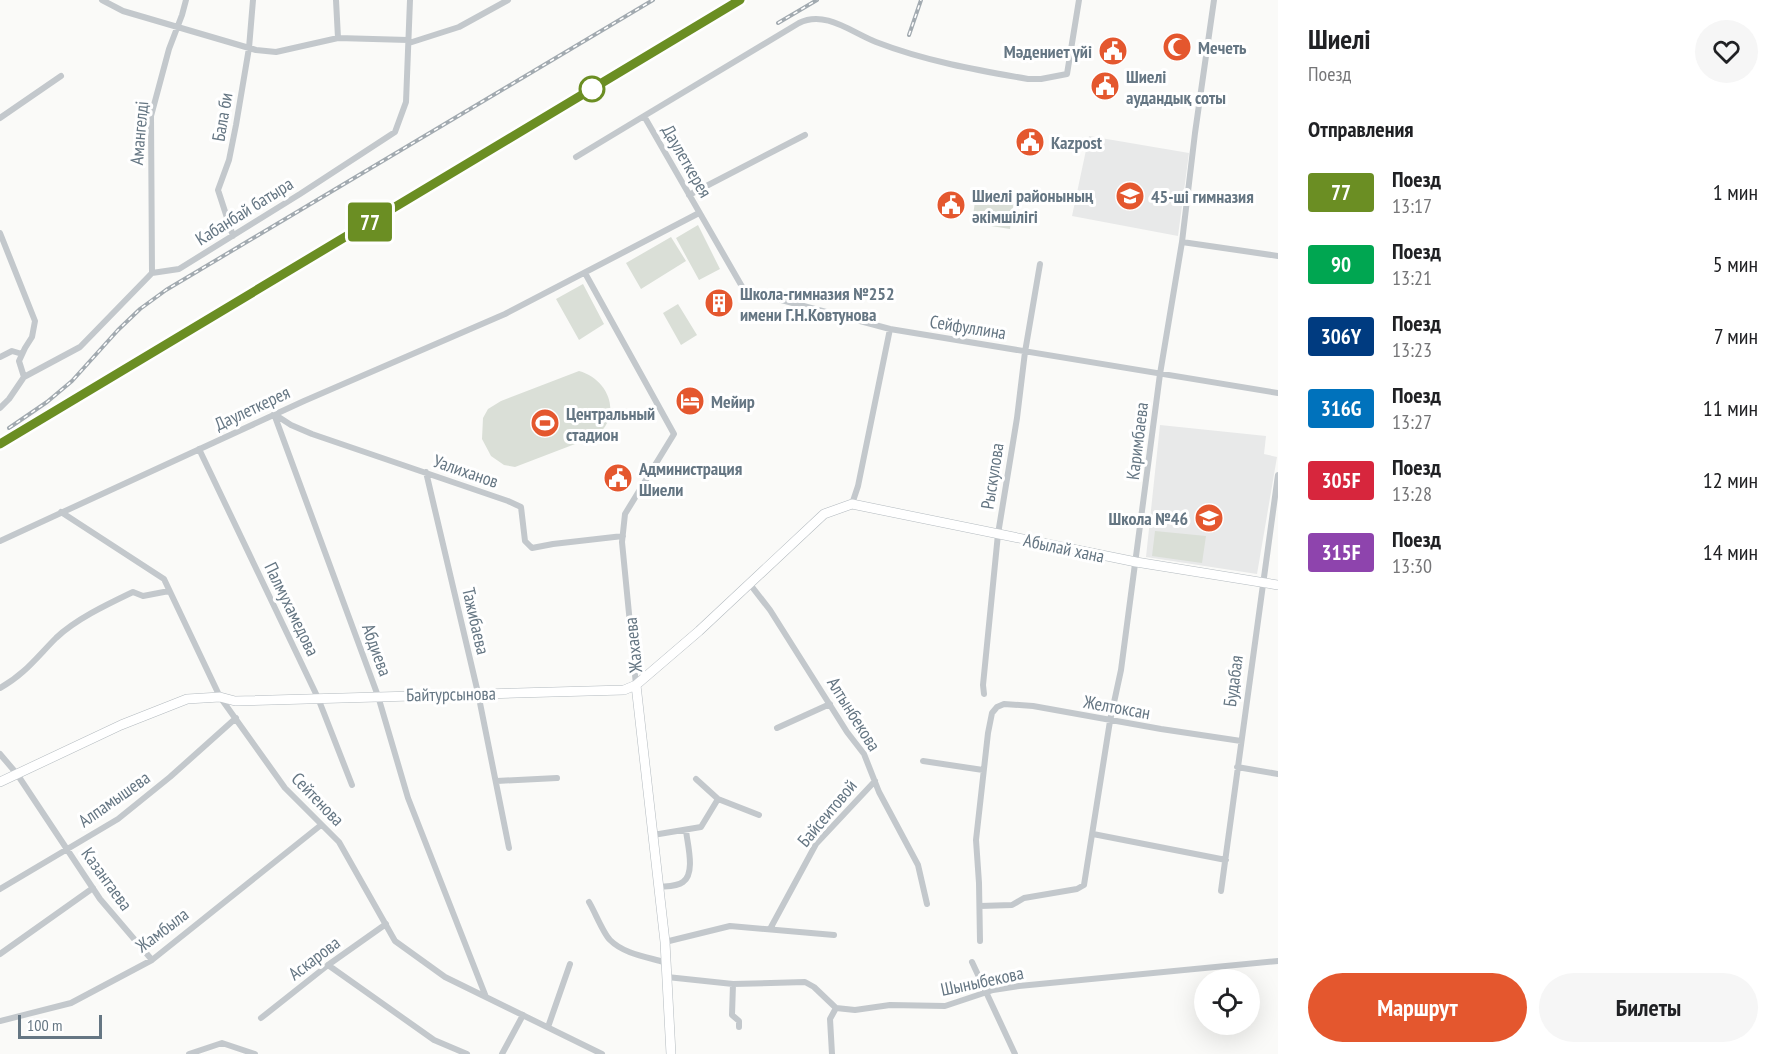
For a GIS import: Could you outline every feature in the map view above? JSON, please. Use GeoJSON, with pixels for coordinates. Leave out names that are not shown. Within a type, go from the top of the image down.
{"type":"FeatureCollection","features":[{"type":"Feature","properties":{"kind":"main road","name":"Абылай хана"},"geometry":{"type":"LineString","coordinates":[[852,504],[1136,562],[1278,585]]}},
{"type":"Feature","properties":{"kind":"main road"},"geometry":{"type":"LineString","coordinates":[[636,685],[699,631],[824,514],[852,504]]}},
{"type":"Feature","properties":{"kind":"main road","name":"Байтурсынова"},"geometry":{"type":"LineString","coordinates":[[0,782],[121,725],[187,699],[220,697],[235,701],[624,690],[636,685]]}},
{"type":"Feature","properties":{"kind":"main road","name":"Жахаева"},"geometry":{"type":"LineString","coordinates":[[636,685],[665,942],[664,962],[667,977],[671,1054]]}},
{"type":"Feature","properties":{"kind":"street"},"geometry":{"type":"LineString","coordinates":[[102,0],[123,11],[249,48],[276,52],[338,39],[409,42],[459,27],[508,0]]}},
{"type":"Feature","properties":{"kind":"street","name":"Амангелді"},"geometry":{"type":"LineString","coordinates":[[152,273],[151,116],[169,50],[186,0]]}},
{"type":"Feature","properties":{"kind":"street","name":"Бала би"},"geometry":{"type":"LineString","coordinates":[[233,236],[219,190],[229,160],[249,48],[253,0]]}},
{"type":"Feature","properties":{"kind":"street"},"geometry":{"type":"LineString","coordinates":[[336,0],[338,39]]}},
{"type":"Feature","properties":{"kind":"street","name":"Кабанбай батыра"},"geometry":{"type":"LineString","coordinates":[[152,273],[179,269],[395,132],[406,102],[410,0]]}},
{"type":"Feature","properties":{"kind":"street","name":"Даулеткерея"},"geometry":{"type":"LineString","coordinates":[[0,541],[274,414],[505,314],[699,213],[644,116],[799,23],[818,17],[876,42],[948,65],[1028,79],[1067,74],[1079,0]]}},
{"type":"Feature","properties":{"kind":"street","name":"Каримбаева"},"geometry":{"type":"LineString","coordinates":[[980,906],[1012,905],[1024,898],[1084,885],[1110,721],[1121,670],[1160,374],[1182,242],[1194,133],[1214,0]]}},
{"type":"Feature","properties":{"kind":"street"},"geometry":{"type":"LineString","coordinates":[[0,118],[61,76]]}},
{"type":"Feature","properties":{"kind":"street"},"geometry":{"type":"LineString","coordinates":[[576,157],[644,116]]}},
{"type":"Feature","properties":{"kind":"street"},"geometry":{"type":"LineString","coordinates":[[689,195],[805,135]]}},
{"type":"Feature","properties":{"kind":"street","name":"Сейфуллина"},"geometry":{"type":"LineString","coordinates":[[699,213],[744,290],[890,329],[1278,393]]}},
{"type":"Feature","properties":{"kind":"street"},"geometry":{"type":"LineString","coordinates":[[0,233],[35,321],[32,337],[19,361],[24,377]]}},
{"type":"Feature","properties":{"kind":"street"},"geometry":{"type":"LineString","coordinates":[[1182,242],[1278,255]]}},
{"type":"Feature","properties":{"kind":"street","name":"Рыскулова"},"geometry":{"type":"LineString","coordinates":[[984,694],[990,602],[998,534],[1040,264]]}},
{"type":"Feature","properties":{"kind":"street"},"geometry":{"type":"LineString","coordinates":[[0,408],[24,377],[80,347],[152,273]]}},
{"type":"Feature","properties":{"kind":"street","name":"Жахаева"},"geometry":{"type":"LineString","coordinates":[[585,273],[674,434],[625,514],[623,536],[636,685]]}},
{"type":"Feature","properties":{"kind":"street"},"geometry":{"type":"LineString","coordinates":[[852,504],[858,486],[890,329]]}},
{"type":"Feature","properties":{"kind":"street"},"geometry":{"type":"LineString","coordinates":[[0,357],[12,351],[22,354]]}},
{"type":"Feature","properties":{"kind":"street","name":"Уалиханов"},"geometry":{"type":"LineString","coordinates":[[274,414],[291,425],[312,434],[521,507],[525,541],[532,548],[553,543],[623,536]]}},
{"type":"Feature","properties":{"kind":"street","name":"Абдиева"},"geometry":{"type":"LineString","coordinates":[[274,414],[378,696],[408,798],[486,997]]}},
{"type":"Feature","properties":{"kind":"street","name":"Палмухамедова"},"geometry":{"type":"LineString","coordinates":[[198,449],[318,698],[352,785]]}},
{"type":"Feature","properties":{"kind":"street","name":"Тажибаева"},"geometry":{"type":"LineString","coordinates":[[426,472],[478,693],[509,848]]}},
{"type":"Feature","properties":{"kind":"street","name":"Будабая"},"geometry":{"type":"LineString","coordinates":[[1221,891],[1278,475]]}},
{"type":"Feature","properties":{"kind":"street","name":"Сейтенова"},"geometry":{"type":"LineString","coordinates":[[61,512],[164,579],[220,697],[285,788],[339,842],[395,941],[445,976],[602,1054]]}},
{"type":"Feature","properties":{"kind":"street","name":"Алтынбекова"},"geometry":{"type":"LineString","coordinates":[[749,584],[770,610],[864,754],[875,781],[918,865],[927,904]]}},
{"type":"Feature","properties":{"kind":"street"},"geometry":{"type":"LineString","coordinates":[[0,688],[27,670],[58,637],[100,608],[132,592],[143,596],[169,591]]}},
{"type":"Feature","properties":{"kind":"street"},"geometry":{"type":"LineString","coordinates":[[777,728],[830,704]]}},
{"type":"Feature","properties":{"kind":"street","name":"Желтоксан"},"geometry":{"type":"LineString","coordinates":[[983,770],[992,713],[1004,704],[1033,706],[1110,721],[1240,741]]}},
{"type":"Feature","properties":{"kind":"street","name":"Алпамышева"},"geometry":{"type":"LineString","coordinates":[[0,889],[118,819],[170,777],[236,718]]}},
{"type":"Feature","properties":{"kind":"street","name":"Казантаева"},"geometry":{"type":"LineString","coordinates":[[0,754],[17,774],[100,899],[152,960]]}},
{"type":"Feature","properties":{"kind":"street"},"geometry":{"type":"LineString","coordinates":[[924,761],[983,770],[976,840],[980,941]]}},
{"type":"Feature","properties":{"kind":"street"},"geometry":{"type":"LineString","coordinates":[[1237,767],[1278,774]]}},
{"type":"Feature","properties":{"kind":"street"},"geometry":{"type":"LineString","coordinates":[[497,781],[557,778]]}},
{"type":"Feature","properties":{"kind":"street"},"geometry":{"type":"LineString","coordinates":[[696,778],[718,799],[759,815]]}},
{"type":"Feature","properties":{"kind":"street","name":"Байсеитовой"},"geometry":{"type":"LineString","coordinates":[[770,929],[816,844],[875,781]]}},
{"type":"Feature","properties":{"kind":"street"},"geometry":{"type":"LineString","coordinates":[[653,835],[701,827],[718,799]]}},
{"type":"Feature","properties":{"kind":"street","name":"Жамбыла"},"geometry":{"type":"LineString","coordinates":[[0,1021],[71,1003],[152,960],[321,825]]}},
{"type":"Feature","properties":{"kind":"street"},"geometry":{"type":"LineString","coordinates":[[658,887],[677,885],[685,881],[690,872],[686,830]]}},
{"type":"Feature","properties":{"kind":"street"},"geometry":{"type":"LineString","coordinates":[[1093,834],[1226,860]]}},
{"type":"Feature","properties":{"kind":"street"},"geometry":{"type":"LineString","coordinates":[[0,954],[93,888]]}},
{"type":"Feature","properties":{"kind":"street"},"geometry":{"type":"LineString","coordinates":[[589,902],[609,939],[619,947],[639,956],[664,962]]}},
{"type":"Feature","properties":{"kind":"street","name":"Аскарова"},"geometry":{"type":"LineString","coordinates":[[261,1018],[328,965],[386,924]]}},
{"type":"Feature","properties":{"kind":"street"},"geometry":{"type":"LineString","coordinates":[[665,942],[730,926],[834,935]]}},
{"type":"Feature","properties":{"kind":"street"},"geometry":{"type":"LineString","coordinates":[[972,962],[1015,1054]]}},
{"type":"Feature","properties":{"kind":"street","name":"Шыныбекова"},"geometry":{"type":"LineString","coordinates":[[836,1008],[855,1010],[890,1005],[945,1006],[1018,986],[1278,962]]}},
{"type":"Feature","properties":{"kind":"street"},"geometry":{"type":"LineString","coordinates":[[548,1027],[570,964]]}},
{"type":"Feature","properties":{"kind":"street"},"geometry":{"type":"LineString","coordinates":[[328,965],[434,1040],[467,1054]]}},
{"type":"Feature","properties":{"kind":"street"},"geometry":{"type":"LineString","coordinates":[[667,977],[733,984],[805,982],[814,987],[836,1008],[830,1019],[832,1054]]}},
{"type":"Feature","properties":{"kind":"street"},"geometry":{"type":"LineString","coordinates":[[733,984],[732,1015],[739,1021],[739,1027]]}},
{"type":"Feature","properties":{"kind":"street"},"geometry":{"type":"LineString","coordinates":[[502,1054],[523,1015]]}},
{"type":"Feature","properties":{"kind":"street"},"geometry":{"type":"LineString","coordinates":[[189,1054],[198,1053],[222,1043],[255,1054]]}},
{"type":"Feature","properties":{"kind":"shaded area","name":"45-ші гимназия"},"geometry":{"type":"Polygon","coordinates":[[[1089,136],[1189,153],[1178,236],[1072,216],[1089,136]]]}},
{"type":"Feature","properties":{"kind":"shaded area"},"geometry":{"type":"Polygon","coordinates":[[[976,194],[1014,200],[1010,229],[972,223],[976,194]]]}},
{"type":"Feature","properties":{"kind":"shaded area"},"geometry":{"type":"Polygon","coordinates":[[[698,225],[720,269],[699,280],[676,238],[698,225]]]}},
{"type":"Feature","properties":{"kind":"shaded area"},"geometry":{"type":"Polygon","coordinates":[[[671,237],[686,261],[641,289],[626,263],[671,237]]]}},
{"type":"Feature","properties":{"kind":"shaded area"},"geometry":{"type":"Polygon","coordinates":[[[583,284],[604,324],[579,340],[556,299],[583,284]]]}},
{"type":"Feature","properties":{"kind":"shaded area"},"geometry":{"type":"Polygon","coordinates":[[[678,304],[697,335],[681,345],[663,313],[678,304]]]}},
{"type":"Feature","properties":{"kind":"shaded area","name":"Центральный стадион"},"geometry":{"type":"Polygon","coordinates":[[[579,371],[598,382],[609,399],[609,419],[596,436],[515,467],[504,465],[491,456],[482,439],[483,418],[488,409],[501,401],[579,371]]]}},
{"type":"Feature","properties":{"kind":"shaded area","name":"Школа №46"},"geometry":{"type":"Polygon","coordinates":[[[1160,425],[1266,436],[1264,454],[1277,457],[1257,574],[1146,557],[1160,425]]]}},
{"type":"Feature","properties":{"kind":"shaded area"},"geometry":{"type":"Polygon","coordinates":[[[1155,531],[1206,536],[1202,563],[1152,556],[1155,531]]]}},
{"type":"Feature","properties":{"kind":"railway"},"geometry":{"type":"LineString","coordinates":[[9,428],[47,402],[72,381],[118,330],[140,309],[166,290],[653,0]]}},
{"type":"Feature","properties":{"kind":"railway"},"geometry":{"type":"LineString","coordinates":[[0,444],[741,0]]}},
{"type":"Feature","properties":{"kind":"railway"},"geometry":{"type":"LineString","coordinates":[[778,23],[817,0]]}},
{"type":"Feature","properties":{"kind":"railway"},"geometry":{"type":"LineString","coordinates":[[909,35],[921,0]]}},
{"type":"Feature","properties":{"kind":"train","name":"77"},"geometry":{"type":"LineString","coordinates":[[0,444],[740,0]]}},
{"type":"Feature","properties":{"kind":"place","name":"Мечеть"},"geometry":{"type":"Point","coordinates":[1177,47]}},
{"type":"Feature","properties":{"kind":"place","name":"Мәдениет үйі"},"geometry":{"type":"Point","coordinates":[1113,51]}},
{"type":"Feature","properties":{"kind":"place","name":"Шиелі аудандық соты"},"geometry":{"type":"Point","coordinates":[1105,86]}},
{"type":"Feature","properties":{"kind":"place","name":"Kazpost"},"geometry":{"type":"Point","coordinates":[1030,142]}},
{"type":"Feature","properties":{"kind":"place","name":"45-ші гимназия"},"geometry":{"type":"Point","coordinates":[1130,196]}},
{"type":"Feature","properties":{"kind":"place","name":"Шиелі районының әкімшілігі"},"geometry":{"type":"Point","coordinates":[951,205]}},
{"type":"Feature","properties":{"kind":"place","name":"Школа-гимназия №252 имени Г.Н.Ковтунова"},"geometry":{"type":"Point","coordinates":[719,303]}},
{"type":"Feature","properties":{"kind":"place","name":"Мейир"},"geometry":{"type":"Point","coordinates":[690,401]}},
{"type":"Feature","properties":{"kind":"place","name":"Центральный стадион"},"geometry":{"type":"Point","coordinates":[545,423]}},
{"type":"Feature","properties":{"kind":"place","name":"Администрация Шиели"},"geometry":{"type":"Point","coordinates":[618,478]}},
{"type":"Feature","properties":{"kind":"place","name":"Школа №46"},"geometry":{"type":"Point","coordinates":[1209,518]}}]}
